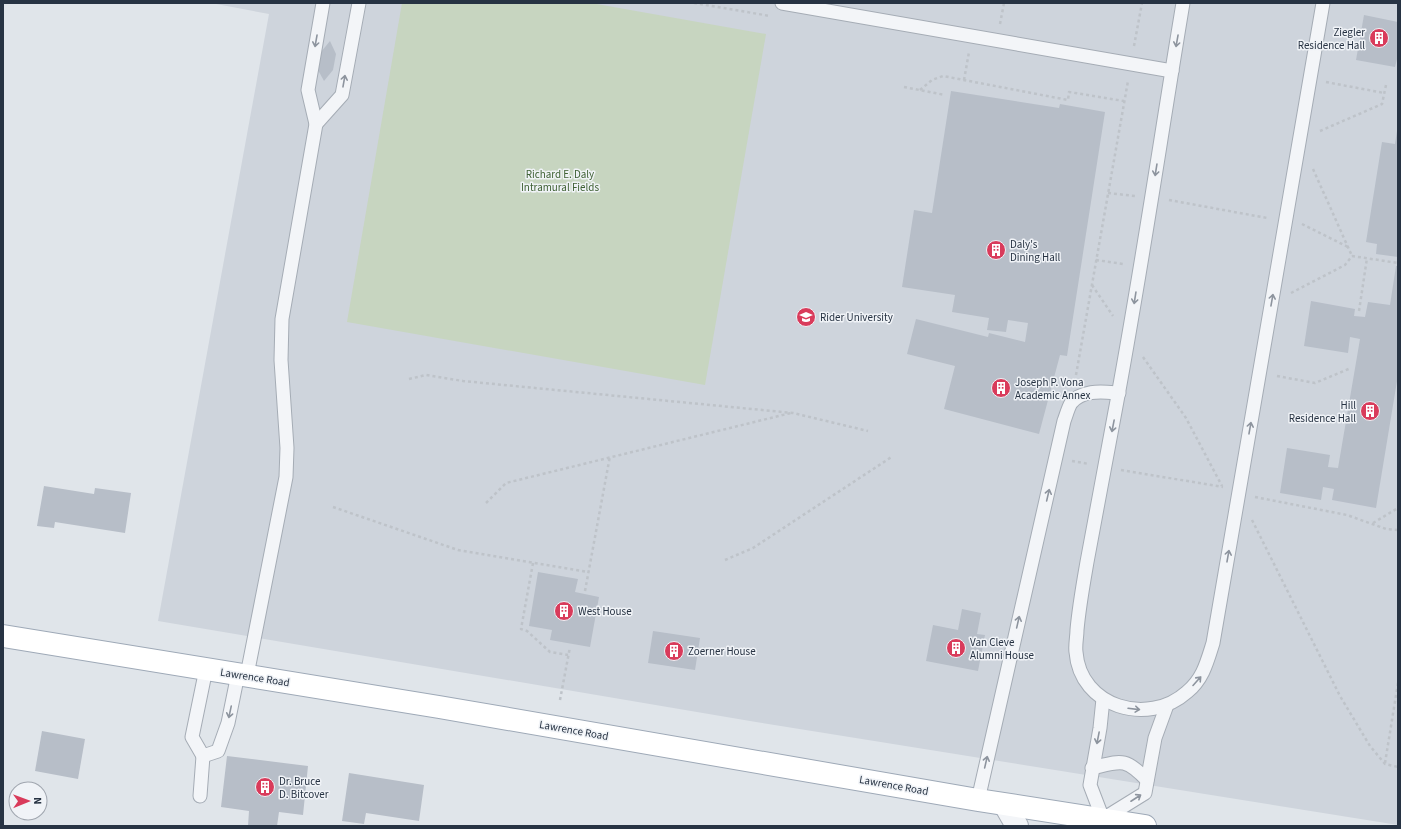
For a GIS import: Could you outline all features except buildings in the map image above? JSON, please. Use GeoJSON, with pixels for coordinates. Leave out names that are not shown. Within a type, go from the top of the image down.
{"type":"FeatureCollection","features":[{"type":"Feature","properties":{"kind":"main road","name":"Lawrence Road"},"geometry":{"type":"LineString","coordinates":[[3,636],[1005,804],[1102,823],[1145,826]]}},
{"type":"Feature","properties":{"kind":"street"},"geometry":{"type":"LineString","coordinates":[[1005,804],[1017,826]]}},
{"type":"Feature","properties":{"kind":"lane"},"geometry":{"type":"LineString","coordinates":[[203,756],[218,751],[228,723],[242,675],[286,477],[287,448],[281,360],[282,319],[316,124],[308,90],[323,3]]}},
{"type":"Feature","properties":{"kind":"lane"},"geometry":{"type":"LineString","coordinates":[[316,124],[342,95],[359,3]]}},
{"type":"Feature","properties":{"kind":"lane"},"geometry":{"type":"LineString","coordinates":[[782,3],[1172,71]]}},
{"type":"Feature","properties":{"kind":"lane"},"geometry":{"type":"LineString","coordinates":[[1183,3],[1119,393],[1080,603],[1076,652],[1084,678],[1093,691],[1103,699],[1135,710],[1152,709],[1167,705],[1187,693],[1203,674],[1213,644],[1323,3]]}},
{"type":"Feature","properties":{"kind":"lane"},"geometry":{"type":"LineString","coordinates":[[978,800],[1064,421],[1071,404],[1083,394],[1097,391],[1119,393]]}},
{"type":"Feature","properties":{"kind":"lane"},"geometry":{"type":"LineString","coordinates":[[200,796],[203,756],[192,737],[206,669]]}},
{"type":"Feature","properties":{"kind":"lane"},"geometry":{"type":"LineString","coordinates":[[1103,699],[1100,728],[1090,785],[1102,823],[1145,793],[1155,738],[1167,705]]}},
{"type":"Feature","properties":{"kind":"lane"},"geometry":{"type":"LineString","coordinates":[[1092,768],[1118,762],[1126,763],[1132,765],[1147,780]]}},
{"type":"Feature","properties":{"kind":"path"},"geometry":{"type":"LineString","coordinates":[[1134,46],[1142,3]]}},
{"type":"Feature","properties":{"kind":"path"},"geometry":{"type":"LineString","coordinates":[[964,80],[969,50]]}},
{"type":"Feature","properties":{"kind":"path"},"geometry":{"type":"LineString","coordinates":[[920,90],[932,80],[943,76],[1068,100],[1069,92],[1124,100]]}},
{"type":"Feature","properties":{"kind":"path"},"geometry":{"type":"LineString","coordinates":[[1076,376],[1129,76]]}},
{"type":"Feature","properties":{"kind":"path"},"geometry":{"type":"LineString","coordinates":[[1326,81],[1384,93]]}},
{"type":"Feature","properties":{"kind":"path"},"geometry":{"type":"LineString","coordinates":[[1317,132],[1382,104],[1386,85]]}},
{"type":"Feature","properties":{"kind":"path"},"geometry":{"type":"LineString","coordinates":[[904,87],[945,95]]}},
{"type":"Feature","properties":{"kind":"path"},"geometry":{"type":"LineString","coordinates":[[1311,165],[1352,256]]}},
{"type":"Feature","properties":{"kind":"path"},"geometry":{"type":"LineString","coordinates":[[1108,193],[1136,196],[1134,204]]}},
{"type":"Feature","properties":{"kind":"path"},"geometry":{"type":"LineString","coordinates":[[1163,199],[1267,218]]}},
{"type":"Feature","properties":{"kind":"path"},"geometry":{"type":"LineString","coordinates":[[1302,223],[1348,247]]}},
{"type":"Feature","properties":{"kind":"path"},"geometry":{"type":"LineString","coordinates":[[1352,256],[1398,263]]}},
{"type":"Feature","properties":{"kind":"path"},"geometry":{"type":"LineString","coordinates":[[1289,294],[1344,264],[1352,256]]}},
{"type":"Feature","properties":{"kind":"path"},"geometry":{"type":"LineString","coordinates":[[1096,260],[1124,264],[1126,257]]}},
{"type":"Feature","properties":{"kind":"path"},"geometry":{"type":"LineString","coordinates":[[1359,311],[1367,258]]}},
{"type":"Feature","properties":{"kind":"path"},"geometry":{"type":"LineString","coordinates":[[1092,284],[1113,316]]}},
{"type":"Feature","properties":{"kind":"path"},"geometry":{"type":"LineString","coordinates":[[1117,469],[1223,487],[1186,418],[1141,355]]}},
{"type":"Feature","properties":{"kind":"path"},"geometry":{"type":"LineString","coordinates":[[1276,375],[1315,383],[1351,368]]}},
{"type":"Feature","properties":{"kind":"path"},"geometry":{"type":"LineString","coordinates":[[409,379],[426,375],[463,381],[793,413],[868,431]]}},
{"type":"Feature","properties":{"kind":"path"},"geometry":{"type":"LineString","coordinates":[[486,503],[506,483],[610,456],[793,413]]}},
{"type":"Feature","properties":{"kind":"path"},"geometry":{"type":"LineString","coordinates":[[585,591],[610,456]]}},
{"type":"Feature","properties":{"kind":"path"},"geometry":{"type":"LineString","coordinates":[[725,560],[753,548],[893,456]]}},
{"type":"Feature","properties":{"kind":"path"},"geometry":{"type":"LineString","coordinates":[[1255,497],[1347,515],[1386,529],[1398,530]]}},
{"type":"Feature","properties":{"kind":"path"},"geometry":{"type":"LineString","coordinates":[[333,507],[458,550],[588,572]]}},
{"type":"Feature","properties":{"kind":"path"},"geometry":{"type":"LineString","coordinates":[[1373,524],[1398,508]]}},
{"type":"Feature","properties":{"kind":"path"},"geometry":{"type":"LineString","coordinates":[[1251,517],[1340,696],[1370,746],[1385,764],[1398,767]]}},
{"type":"Feature","properties":{"kind":"path"},"geometry":{"type":"LineString","coordinates":[[533,563],[521,629],[527,631],[550,652],[568,655]]}},
{"type":"Feature","properties":{"kind":"path"},"geometry":{"type":"LineString","coordinates":[[560,700],[570,647]]}},
{"type":"Feature","properties":{"kind":"path"},"geometry":{"type":"LineString","coordinates":[[1385,764],[1398,684]]}},
{"type":"Feature","properties":{"kind":"shaded area","name":"Rider University"},"geometry":{"type":"Polygon","coordinates":[[[211,3],[1398,3],[1398,825],[756,722],[158,621],[269,14],[211,3]]]}},
{"type":"Feature","properties":{"kind":"green space","name":"Richard E. Daly Intramural Fields"},"geometry":{"type":"Polygon","coordinates":[[[402,3],[591,3],[766,34],[705,385],[347,322],[402,3]]]}},
{"type":"Feature","properties":{"kind":"place","name":"Ziegler Residence Hall"},"geometry":{"type":"Point","coordinates":[1379,38]}},
{"type":"Feature","properties":{"kind":"place","name":"Daly's Dining Hall"},"geometry":{"type":"Point","coordinates":[996,250]}},
{"type":"Feature","properties":{"kind":"place","name":"Rider University"},"geometry":{"type":"Point","coordinates":[806,317]}},
{"type":"Feature","properties":{"kind":"place","name":"Joseph P. Vona Academic Annex"},"geometry":{"type":"Point","coordinates":[1001,388]}},
{"type":"Feature","properties":{"kind":"place","name":"Hill Residence Hall"},"geometry":{"type":"Point","coordinates":[1370,411]}},
{"type":"Feature","properties":{"kind":"place","name":"West House"},"geometry":{"type":"Point","coordinates":[564,611]}},
{"type":"Feature","properties":{"kind":"place","name":"Van Cleve Alumni House"},"geometry":{"type":"Point","coordinates":[956,648]}},
{"type":"Feature","properties":{"kind":"place","name":"Zoerner House"},"geometry":{"type":"Point","coordinates":[674,651]}},
{"type":"Feature","properties":{"kind":"place","name":"Dr. Bruce D. Bitcover"},"geometry":{"type":"Point","coordinates":[265,787]}}]}
